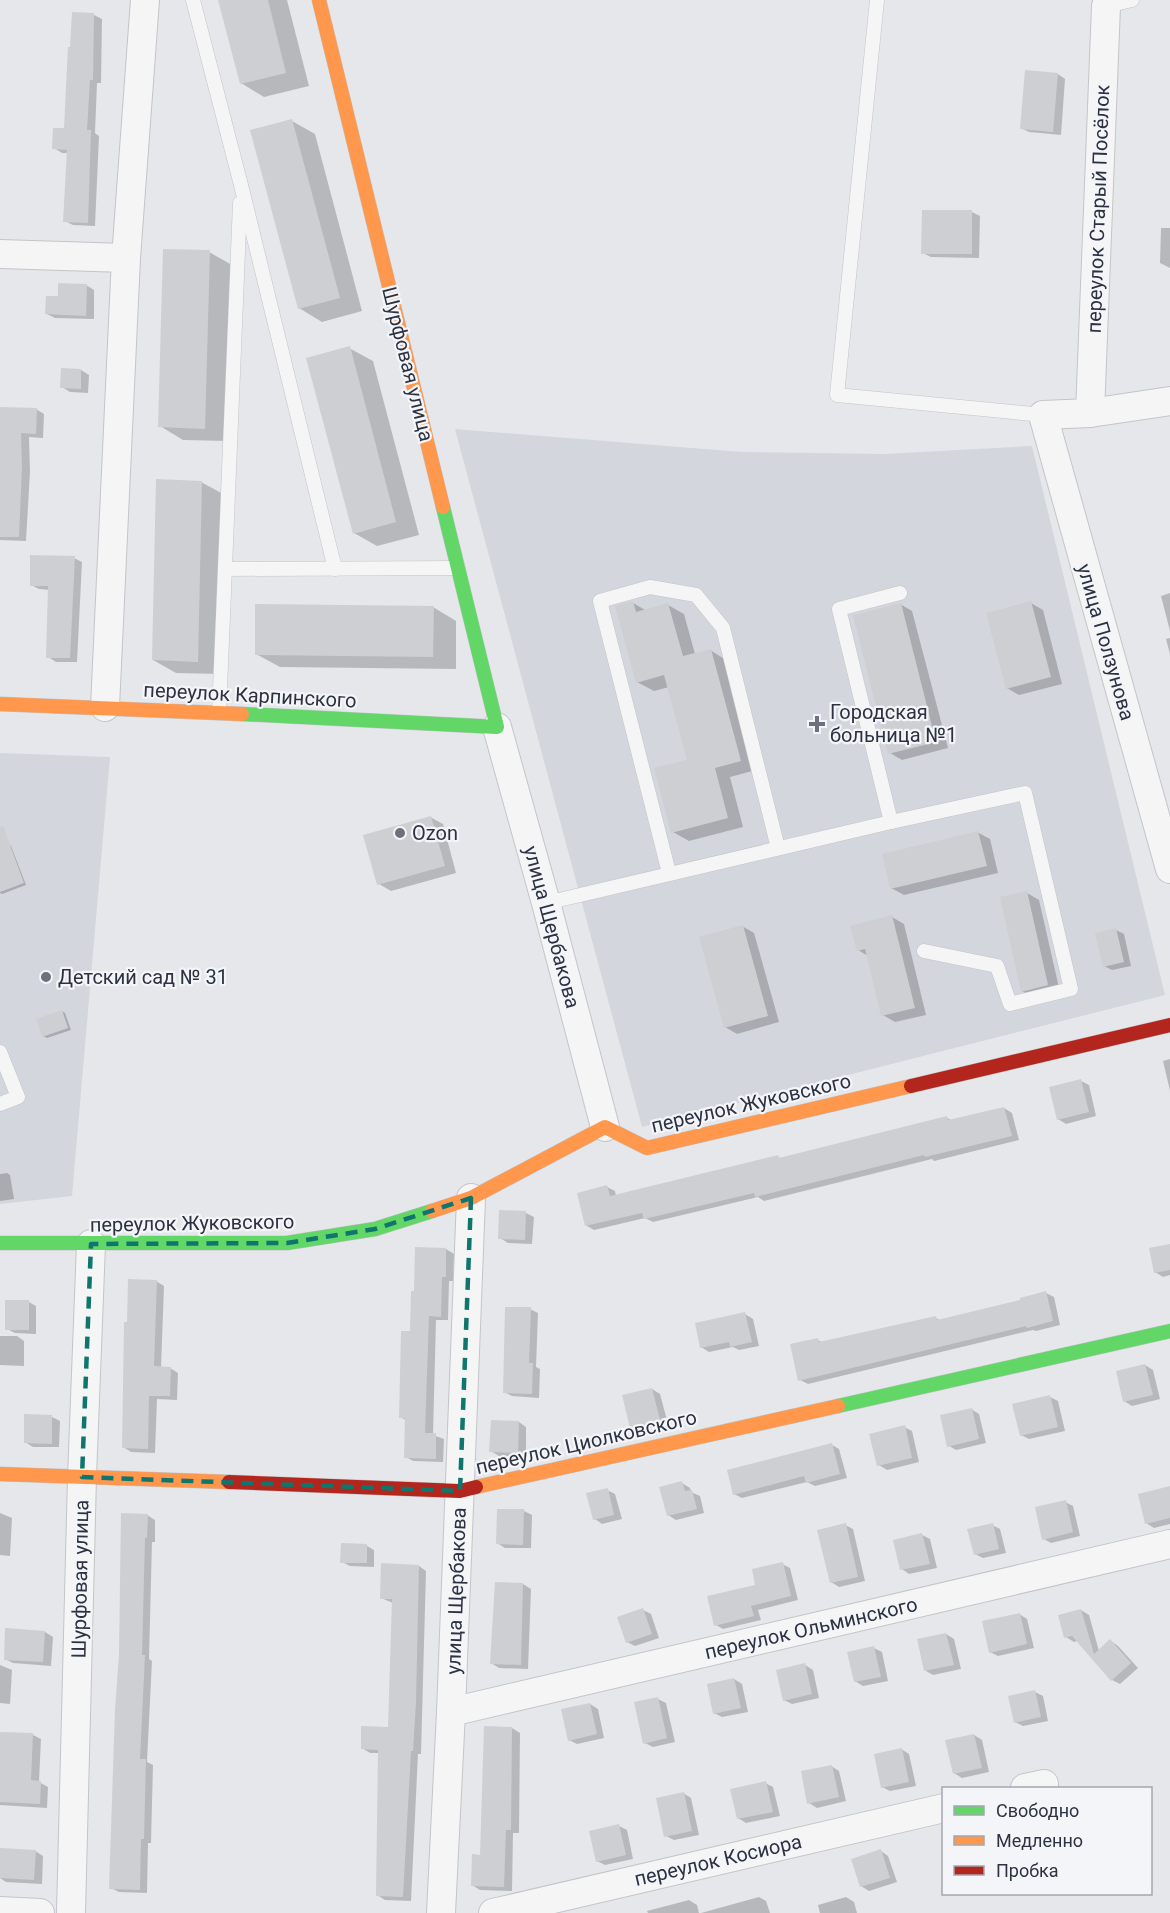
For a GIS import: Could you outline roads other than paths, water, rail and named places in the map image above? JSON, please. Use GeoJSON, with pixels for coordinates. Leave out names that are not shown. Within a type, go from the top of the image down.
{"type":"FeatureCollection","features":[{"type":"Feature","properties":{"kind":"street"},"geometry":{"type":"LineString","coordinates":[[105,707],[126,258],[145,0]]}},
{"type":"Feature","properties":{"kind":"street","name":"Шурфовая улица"},"geometry":{"type":"LineString","coordinates":[[319,0],[497,727]]}},
{"type":"Feature","properties":{"kind":"street","name":"переулок Старый Посёлок"},"geometry":{"type":"LineString","coordinates":[[1090,413],[1119,3]]}},
{"type":"Feature","properties":{"kind":"street"},"geometry":{"type":"LineString","coordinates":[[0,254],[126,258]]}},
{"type":"Feature","properties":{"kind":"street"},"geometry":{"type":"LineString","coordinates":[[1043,416],[1090,413],[1170,401]]}},
{"type":"Feature","properties":{"kind":"street","name":"улица Ползунова"},"geometry":{"type":"LineString","coordinates":[[1043,416],[1170,869]]}},
{"type":"Feature","properties":{"kind":"street","name":"переулок Карпинского"},"geometry":{"type":"LineString","coordinates":[[0,704],[105,707],[497,727]]}},
{"type":"Feature","properties":{"kind":"street","name":"улица Щербакова"},"geometry":{"type":"LineString","coordinates":[[497,727],[605,1127]]}},
{"type":"Feature","properties":{"kind":"street","name":"переулок Жуковского"},"geometry":{"type":"LineString","coordinates":[[0,1243],[287,1243],[375,1229],[471,1198],[605,1127],[647,1148],[1170,1025]]}},
{"type":"Feature","properties":{"kind":"street","name":"улица Щербакова"},"geometry":{"type":"LineString","coordinates":[[441,1913],[471,1198]]}},
{"type":"Feature","properties":{"kind":"street","name":"Шурфовая улица"},"geometry":{"type":"LineString","coordinates":[[71,1913],[82,1477],[91,1244]]}},
{"type":"Feature","properties":{"kind":"street","name":"переулок Циолковского"},"geometry":{"type":"LineString","coordinates":[[0,1474],[460,1491],[1170,1331]]}},
{"type":"Feature","properties":{"kind":"street","name":"переулок Ольминского"},"geometry":{"type":"LineString","coordinates":[[451,1712],[1170,1544]]}},
{"type":"Feature","properties":{"kind":"street","name":"переулок Косиора"},"geometry":{"type":"LineString","coordinates":[[494,1913],[942,1808]]}},
{"type":"Feature","properties":{"kind":"street"},"geometry":{"type":"LineString","coordinates":[[0,1911],[40,1913]]}},
{"type":"Feature","properties":{"kind":"lane"},"geometry":{"type":"LineString","coordinates":[[192,0],[241,185],[335,569]]}},
{"type":"Feature","properties":{"kind":"lane"},"geometry":{"type":"LineString","coordinates":[[877,0],[837,395],[1043,416]]}},
{"type":"Feature","properties":{"kind":"lane"},"geometry":{"type":"LineString","coordinates":[[219,713],[241,185]]}},
{"type":"Feature","properties":{"kind":"lane"},"geometry":{"type":"LineString","coordinates":[[225,569],[458,568]]}},
{"type":"Feature","properties":{"kind":"lane"},"geometry":{"type":"LineString","coordinates":[[669,873],[600,601],[650,587],[696,596],[723,627],[778,848]]}},
{"type":"Feature","properties":{"kind":"lane"},"geometry":{"type":"LineString","coordinates":[[891,822],[839,609],[900,592]]}},
{"type":"Feature","properties":{"kind":"lane"},"geometry":{"type":"LineString","coordinates":[[546,903],[1025,793],[1071,989],[1010,1004],[997,966],[924,951]]}},
{"type":"Feature","properties":{"kind":"lane"},"geometry":{"type":"LineString","coordinates":[[0,1052],[18,1097],[0,1104]]}},
{"type":"Feature","properties":{"kind":"place","name":"Городская больница №1"},"geometry":{"type":"Point","coordinates":[817,724]}},
{"type":"Feature","properties":{"kind":"place","name":"Ozon"},"geometry":{"type":"Point","coordinates":[400,833]}},
{"type":"Feature","properties":{"kind":"place","name":"Детский сад № 31"},"geometry":{"type":"Point","coordinates":[46,977]}}]}
